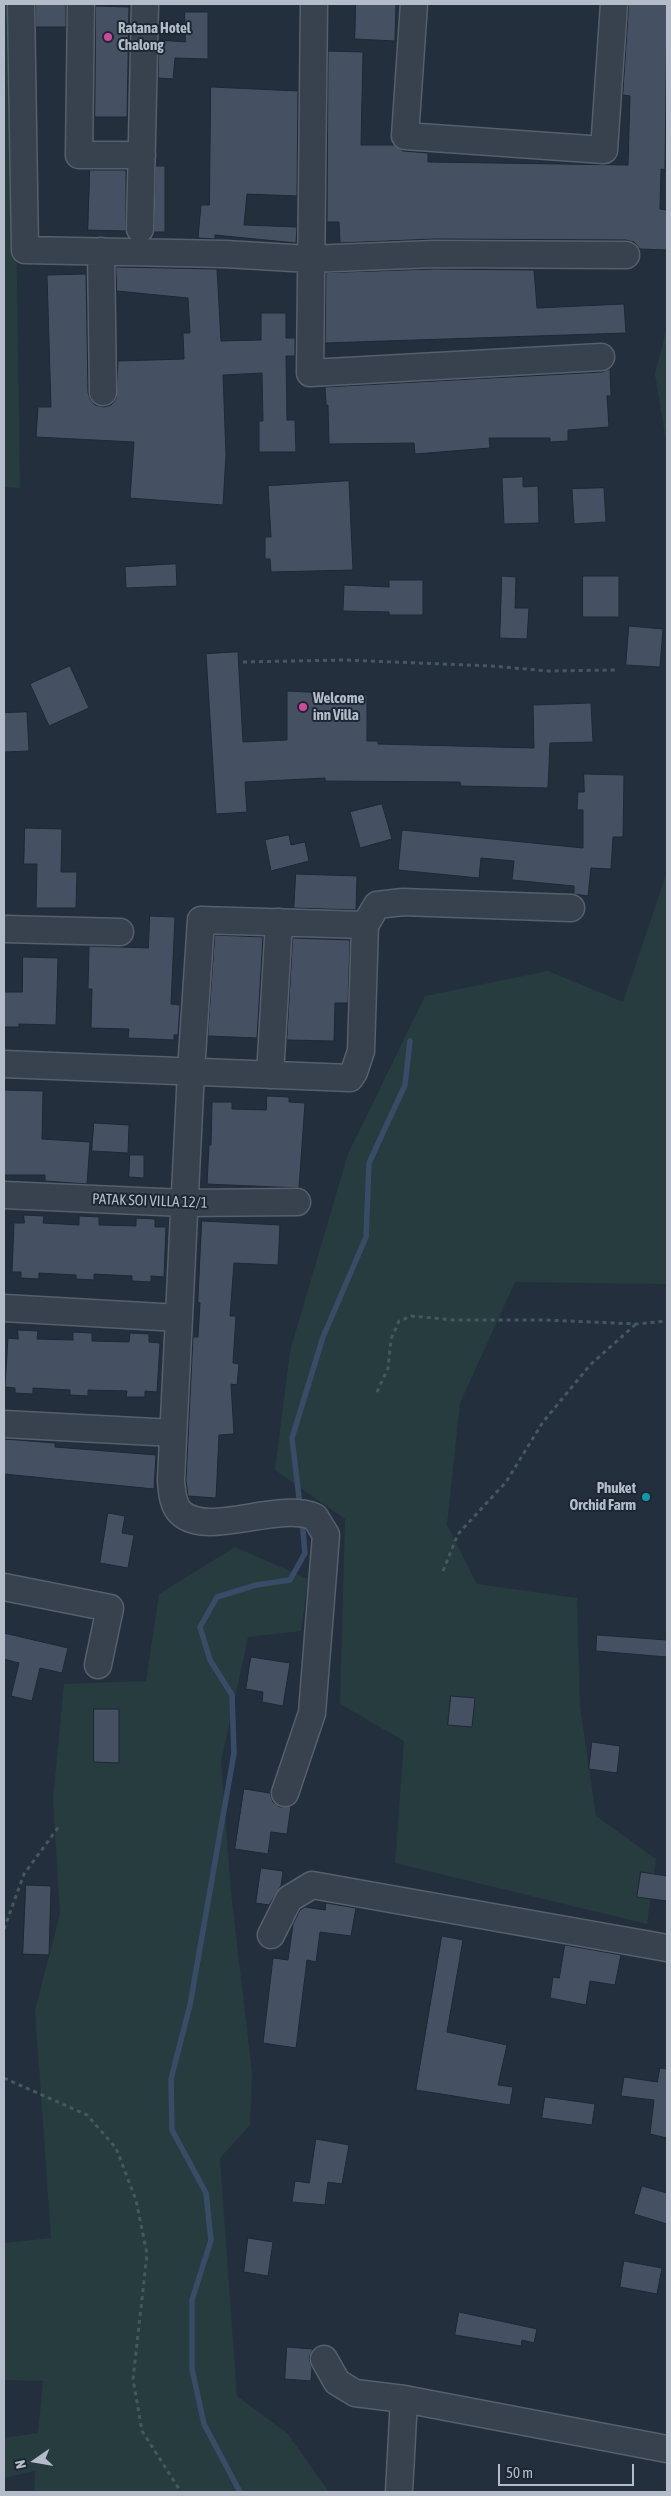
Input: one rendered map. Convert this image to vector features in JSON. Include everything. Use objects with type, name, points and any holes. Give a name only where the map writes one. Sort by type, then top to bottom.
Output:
[{"type":"street","points":[[21,4],[25,250],[225,254],[310,259],[434,254],[626,255]]},
{"type":"street","points":[[81,4],[79,154],[142,155]]},
{"type":"street","points":[[140,229],[145,4]]},
{"type":"street","points":[[314,4],[310,373],[601,357]]},
{"type":"street","points":[[414,4],[405,136],[604,150],[614,4]]},
{"type":"street","points":[[101,251],[103,392]]},
{"type":"street","points":[[4,1064],[350,1078],[361,1051],[365,925],[378,905],[403,902],[570,908]]},
{"type":"street","points":[[285,1793],[312,1713],[326,1535],[315,1517],[303,1513],[210,1523],[192,1519],[180,1512],[173,1498],[171,1480],[190,1071],[201,920],[365,925]]},
{"type":"street","points":[[270,1075],[279,922]]},
{"type":"street","points":[[4,929],[120,932]]},
{"type":"street","name":"PATAK SOI VILLA 12/1","points":[[4,1195],[184,1203],[297,1202]]},
{"type":"street","points":[[4,1308],[179,1318]]},
{"type":"street","points":[[4,1424],[174,1433]]},
{"type":"street","points":[[4,1587],[110,1608],[98,1665]]},
{"type":"street","points":[[271,1935],[289,1899],[312,1885],[667,1948]]},
{"type":"street","points":[[324,2359],[337,2382],[355,2393],[404,2399],[667,2449]]},
{"type":"street","points":[[399,2492],[404,2399]]},
{"type":"path","points":[[243,662],[345,660],[492,666],[548,671],[615,670]]},
{"type":"path","points":[[377,1392],[388,1368],[391,1339],[399,1321],[412,1316],[454,1320],[546,1320],[636,1324],[667,1321]]},
{"type":"path","points":[[443,1571],[458,1534],[506,1482],[543,1422],[590,1365],[636,1324]]},
{"type":"path","points":[[4,1928],[24,1874],[60,1825]]},
{"type":"path","points":[[4,2078],[88,2115],[116,2148],[136,2200],[147,2254],[133,2379],[142,2431],[181,2492]]},
{"type":"green space","points":[[4,4],[13,4],[20,488],[4,487]]},
{"type":"green space","points":[[667,327],[667,446],[655,374]]},
{"type":"green space","points":[[667,872],[667,1284],[515,1282],[460,1403],[447,1525],[477,1584],[577,1598],[580,1706],[596,1816],[656,1859],[647,1924],[395,1863],[404,1741],[340,1704],[345,1519],[275,1470],[290,1351],[348,1154],[425,996],[548,971],[623,1002]]},
{"type":"green space","points":[[235,1547],[308,1579],[301,1631],[248,1637],[221,1762],[231,1892],[252,2073],[250,2125],[220,2158],[237,2396],[288,2434],[329,2492],[34,2492],[35,2471],[4,2478],[4,2438],[38,2433],[43,2381],[4,2380],[4,2243],[51,2238],[35,2010],[60,1914],[53,1800],[64,1684],[146,1681],[159,1594]]},
{"type":"building","points":[[36,4],[66,4],[66,27],[36,27]]},
{"type":"building","points":[[356,4],[396,4],[395,41],[355,39]]},
{"type":"building","points":[[629,4],[667,4],[665,170],[661,169],[660,209],[667,210],[667,250],[640,249],[634,242],[626,240],[434,239],[340,243],[339,222],[327,222],[328,51],[363,52],[361,145],[394,145],[403,151],[428,153],[428,162],[628,165],[630,96],[623,95]]},
{"type":"building","name":"Ratana Hotel Chalong","points":[[96,6],[129,7],[127,117],[95,117]]},
{"type":"building","points":[[185,12],[208,12],[208,59],[175,58],[173,79],[158,78],[159,40],[185,42]]},
{"type":"building","points":[[211,87],[298,91],[297,196],[247,194],[244,225],[297,227],[296,243],[215,235],[215,239],[198,238],[201,205],[209,205]]},
{"type":"building","points":[[156,166],[165,166],[165,232],[154,232]]},
{"type":"building","points":[[90,170],[126,170],[126,231],[88,230]]},
{"type":"building","points":[[116,267],[217,269],[221,341],[261,340],[261,313],[286,313],[286,338],[295,338],[295,356],[286,356],[287,420],[295,420],[296,452],[259,452],[259,421],[263,421],[262,373],[223,375],[226,455],[223,505],[130,498],[134,442],[36,437],[38,407],[51,407],[47,275],[86,274],[88,392],[90,399],[95,405],[104,407],[111,405],[116,399],[118,361],[184,359],[183,333],[190,333],[188,298],[117,291]]},
{"type":"building","points":[[434,269],[534,270],[537,308],[624,304],[626,333],[325,343],[326,273]]},
{"type":"building","points":[[610,369],[611,396],[607,396],[609,427],[568,430],[568,441],[550,442],[550,438],[489,438],[490,448],[415,454],[414,443],[329,444],[328,405],[326,405],[325,387],[602,372]]},
{"type":"building","points":[[523,477],[523,487],[538,486],[539,523],[504,524],[502,478]]},
{"type":"building","points":[[349,481],[353,570],[271,572],[270,559],[265,559],[265,537],[271,537],[268,486]]},
{"type":"building","points":[[604,488],[606,522],[574,524],[572,489]]},
{"type":"building","points":[[176,564],[177,586],[126,588],[125,567]]},
{"type":"building","points":[[502,576],[516,577],[515,608],[529,608],[527,639],[500,638]]},
{"type":"building","points":[[583,576],[619,576],[619,617],[583,617]]},
{"type":"building","points":[[389,580],[423,580],[423,615],[389,615],[389,612],[343,611],[344,585],[389,587]]},
{"type":"building","points":[[629,626],[663,629],[660,667],[626,665]]},
{"type":"building","points":[[238,652],[243,742],[287,740],[287,691],[367,695],[367,741],[378,741],[378,744],[534,748],[533,705],[591,703],[593,742],[550,743],[548,788],[461,786],[460,782],[325,781],[325,778],[245,782],[247,812],[216,814],[206,654]]},
{"type":"building","points":[[70,666],[89,708],[49,726],[30,684]]},
{"type":"building","points":[[27,712],[29,751],[4,752],[4,713]]},
{"type":"building","points":[[584,774],[624,775],[623,837],[613,837],[611,869],[591,868],[588,896],[574,894],[574,886],[512,880],[514,861],[481,858],[479,878],[398,870],[402,830],[583,848],[583,810],[577,810],[578,792],[584,792]]},
{"type":"building","points":[[382,804],[392,839],[360,848],[350,812]]},
{"type":"building","points":[[25,828],[62,829],[61,872],[77,872],[76,908],[36,908],[37,864],[24,864]]},
{"type":"building","points":[[289,835],[291,845],[305,842],[309,861],[271,871],[265,840]]},
{"type":"building","points":[[296,874],[357,876],[356,910],[294,908]]},
{"type":"building","points":[[150,916],[175,917],[171,1004],[180,1005],[178,1035],[174,1035],[174,1040],[128,1038],[129,1029],[91,1028],[92,989],[88,989],[89,946],[148,948]]},
{"type":"building","points":[[215,935],[263,937],[257,1038],[208,1036]]},
{"type":"building","points":[[293,938],[350,940],[348,1003],[335,1003],[334,1041],[287,1040]]},
{"type":"building","points":[[23,957],[58,958],[56,1025],[19,1024],[19,1027],[4,1027],[4,992],[22,992]]},
{"type":"building","points":[[4,1090],[43,1091],[42,1139],[90,1142],[87,1184],[45,1181],[45,1175],[4,1175]]},
{"type":"building","points":[[267,1096],[289,1097],[289,1102],[305,1103],[299,1188],[207,1184],[209,1145],[211,1145],[212,1102],[232,1102],[232,1109],[266,1110]]},
{"type":"building","points":[[94,1123],[129,1125],[128,1153],[92,1151]]},
{"type":"building","points":[[130,1155],[144,1155],[144,1178],[129,1177]]},
{"type":"building","points":[[24,1215],[44,1216],[43,1223],[79,1225],[79,1216],[99,1217],[99,1225],[136,1226],[136,1218],[155,1219],[155,1227],[166,1227],[164,1277],[151,1276],[151,1282],[132,1281],[132,1276],[94,1274],[94,1280],[76,1279],[76,1275],[39,1273],[39,1279],[21,1278],[21,1272],[12,1272],[14,1223],[24,1223]]},
{"type":"building","points":[[202,1221],[280,1225],[278,1265],[234,1263],[230,1316],[236,1316],[233,1363],[239,1364],[237,1385],[231,1384],[234,1434],[219,1435],[216,1498],[188,1496],[186,1480],[193,1337],[198,1337]]},
{"type":"building","points":[[18,1330],[38,1331],[37,1339],[73,1340],[73,1332],[92,1333],[92,1341],[129,1342],[130,1333],[149,1334],[149,1342],[160,1343],[157,1392],[145,1391],[145,1397],[126,1397],[127,1391],[88,1390],[88,1396],[70,1395],[70,1390],[33,1388],[33,1394],[15,1393],[15,1388],[5,1387],[8,1338],[18,1339]]},
{"type":"building","points":[[4,1439],[55,1443],[55,1447],[156,1455],[154,1489],[4,1474]]},
{"type":"building","points":[[108,1513],[125,1516],[122,1533],[134,1535],[128,1568],[100,1563]]},
{"type":"building","points":[[4,1633],[68,1648],[62,1673],[40,1668],[32,1701],[11,1696],[19,1663],[4,1659]]},
{"type":"building","points":[[597,1635],[667,1640],[667,1657],[596,1651]]},
{"type":"building","points":[[251,1657],[290,1663],[283,1706],[262,1702],[263,1692],[246,1689]]},
{"type":"building","points":[[451,1696],[475,1698],[472,1727],[448,1725]]},
{"type":"building","points":[[94,1709],[119,1709],[119,1763],[94,1762]]},
{"type":"building","points":[[592,1742],[620,1746],[617,1773],[589,1769]]},
{"type":"building","points":[[244,1789],[270,1793],[273,1802],[280,1807],[291,1806],[287,1834],[271,1832],[268,1854],[235,1849]]},
{"type":"building","points":[[261,1868],[283,1871],[281,1886],[269,1905],[256,1903]]},
{"type":"building","points":[[641,1872],[667,1876],[667,1901],[637,1897]]},
{"type":"building","points":[[26,1885],[51,1886],[49,1955],[23,1954]]},
{"type":"building","points":[[326,1903],[356,1908],[351,1936],[320,1932],[316,1962],[307,1960],[296,2048],[263,2043],[273,1958],[288,1960],[293,1924],[300,1910],[305,1907],[325,1910]]},
{"type":"building","points":[[442,1936],[463,1940],[447,2032],[507,2045],[498,2085],[513,2087],[510,2105],[416,2090]]},
{"type":"building","points":[[565,1945],[621,1955],[615,1985],[590,1981],[586,2005],[550,1998],[553,1977],[559,1978]]},
{"type":"building","points":[[660,2068],[667,2069],[667,2138],[650,2134],[654,2100],[621,2096],[624,2077],[657,2082]]},
{"type":"building","points":[[545,2097],[595,2104],[592,2125],[542,2118]]},
{"type":"building","points":[[316,2139],[349,2145],[342,2184],[328,2182],[325,2205],[292,2202],[295,2181],[309,2183]]},
{"type":"building","points":[[642,2186],[667,2193],[667,2224],[634,2214]]},
{"type":"building","points":[[248,2238],[273,2242],[268,2276],[244,2272]]},
{"type":"building","points":[[624,2261],[662,2268],[657,2294],[620,2287]]},
{"type":"building","points":[[459,2312],[537,2329],[534,2343],[522,2340],[521,2346],[455,2335]]},
{"type":"building","points":[[287,2347],[313,2349],[309,2358],[312,2368],[311,2381],[285,2379]]},
{"type":"waterway","points":[[300,1506],[292,1438],[323,1337],[366,1237],[369,1163],[405,1085],[410,1041]]},
{"type":"waterway","points":[[240,2492],[204,2424],[192,2369],[192,2300],[211,2240],[206,2193],[172,2130],[171,2079],[190,2005],[234,1753],[232,1695],[210,1660],[200,1627],[217,1597],[256,1585],[290,1580],[305,1553],[302,1520]]},
{"type":"place","name":"Ratana Hotel Chalong","points":[[108,37]]},
{"type":"place","name":"Welcome inn Villa","points":[[303,707]]},
{"type":"place","name":"Phuket Orchid Farm","points":[[646,1497]]}]
